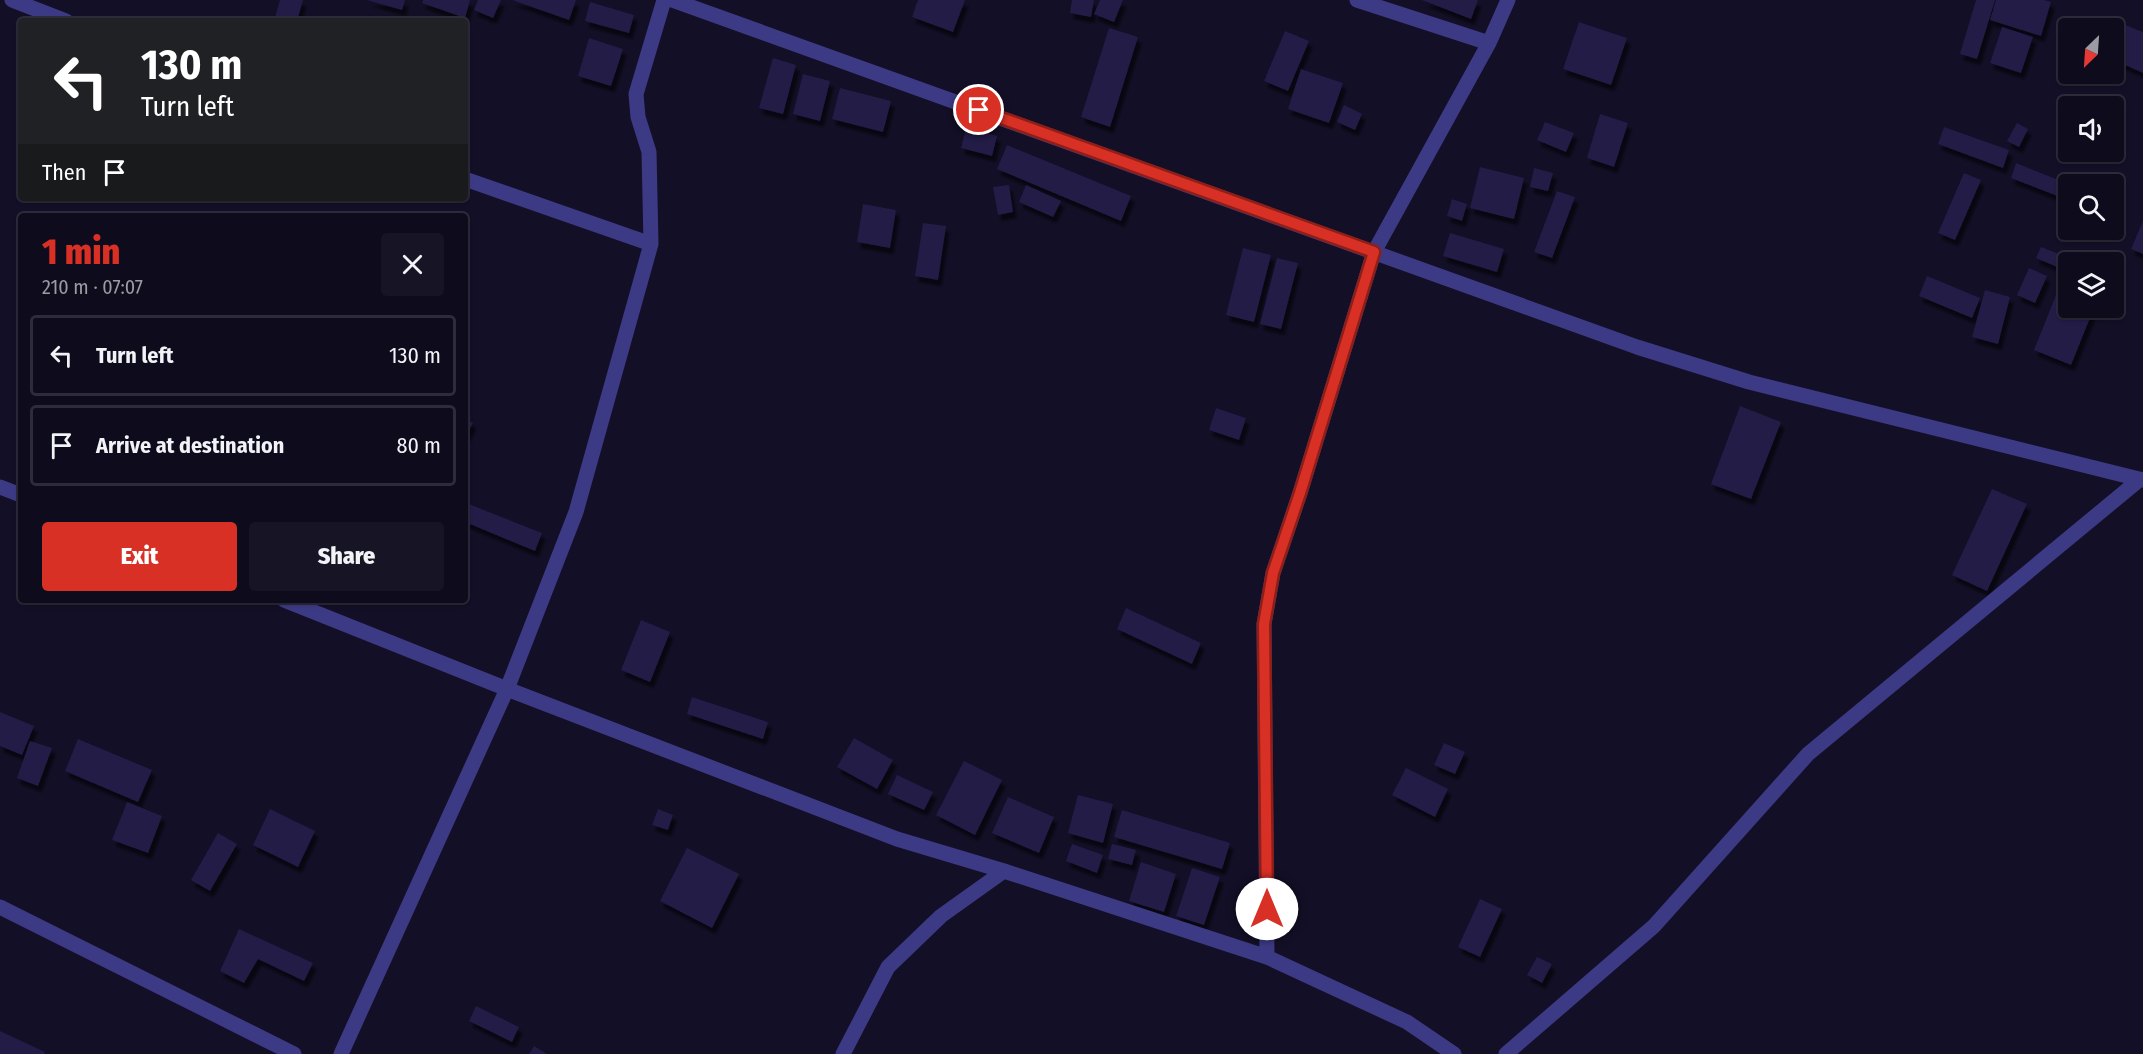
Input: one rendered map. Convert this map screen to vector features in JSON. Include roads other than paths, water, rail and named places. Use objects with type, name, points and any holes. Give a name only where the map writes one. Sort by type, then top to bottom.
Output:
[{"type":"street","points":[[12,0],[58,18]]},
{"type":"street","points":[[342,1054],[507,688],[576,512],[651,244],[649,152],[638,117],[636,93],[664,0]]},
{"type":"street","points":[[672,0],[1637,347],[1749,382],[2141,480]]},
{"type":"street","points":[[1357,0],[1489,43]]},
{"type":"street","points":[[1267,957],[1264,624],[1273,573],[1374,252],[1489,43],[1508,0]]},
{"type":"street","points":[[468,180],[651,244]]},
{"type":"street","points":[[1506,1054],[1654,926],[1808,754],[2141,480]]},
{"type":"street","points":[[0,487],[18,494]]},
{"type":"street","points":[[292,603],[897,839],[1004,871],[1267,957],[1407,1022],[1454,1054]]},
{"type":"street","points":[[843,1054],[888,967],[941,916],[1004,871]]},
{"type":"street","points":[[0,907],[294,1054]]}]
